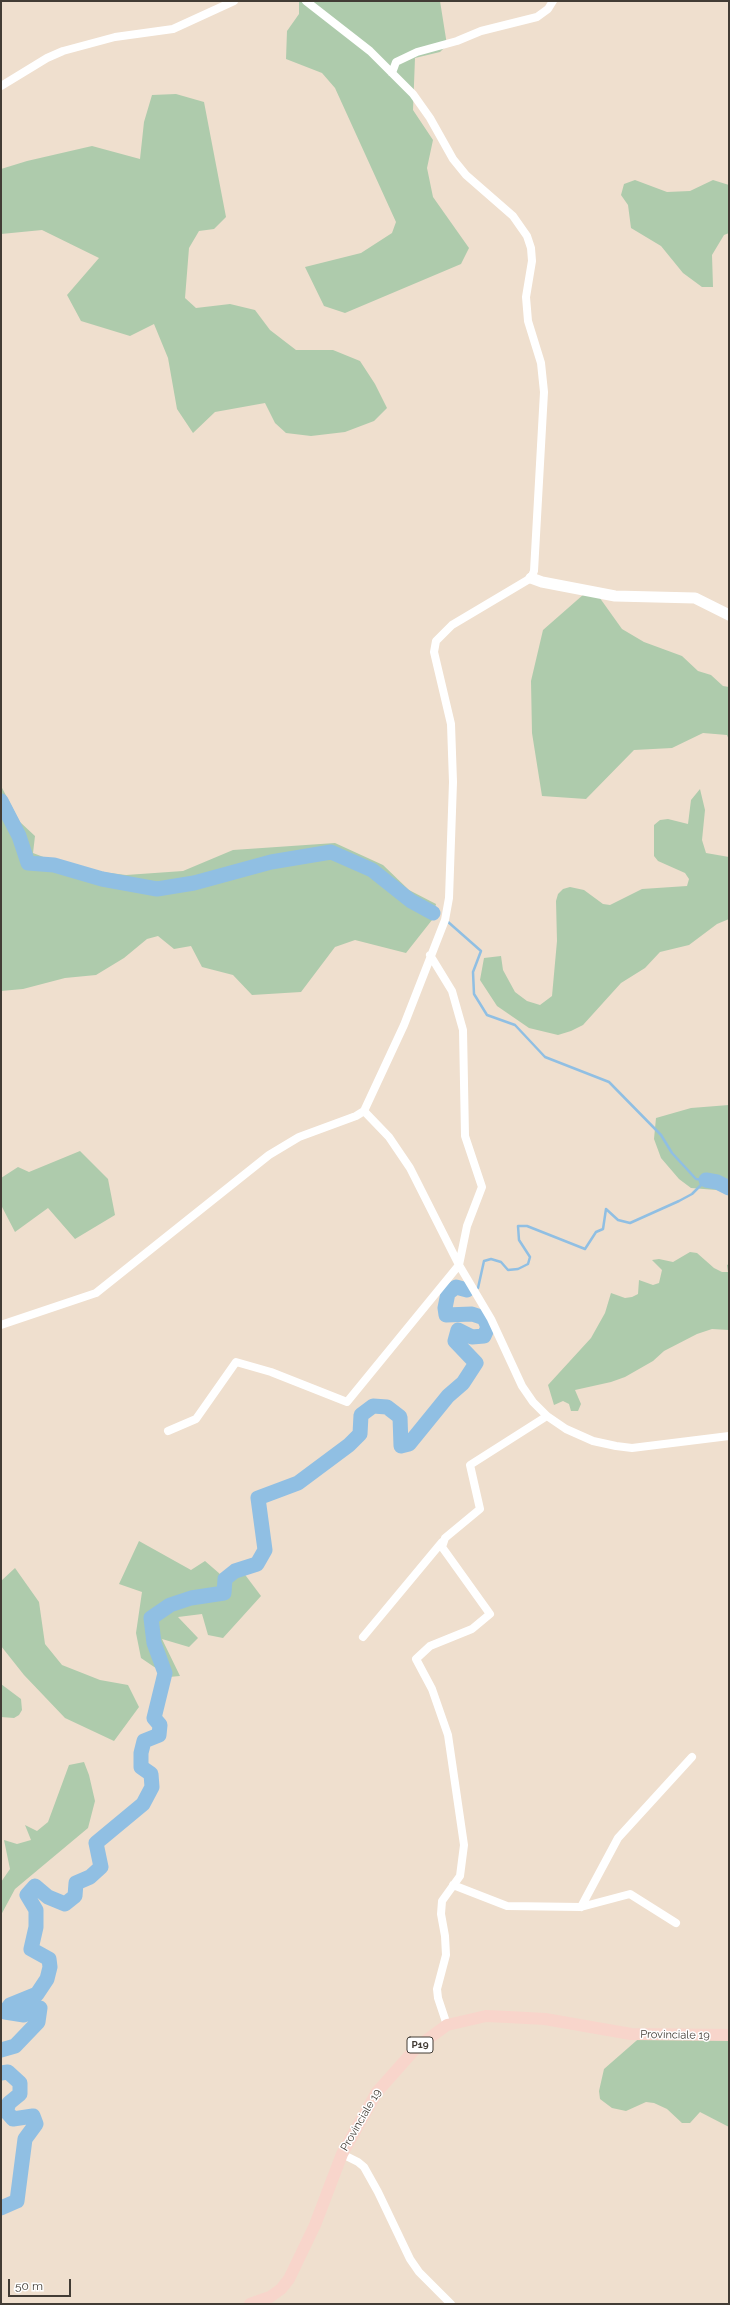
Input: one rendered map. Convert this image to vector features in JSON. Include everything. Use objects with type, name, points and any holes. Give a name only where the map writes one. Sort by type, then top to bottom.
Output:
[{"type":"main road","name":"Provinciale 19","points":[[250,2304],[270,2297],[281,2289],[289,2279],[315,2225],[342,2154],[377,2092],[417,2047],[447,2024],[486,2016],[545,2020],[631,2034],[729,2035]]},
{"type":"street","points":[[1,86],[47,58],[63,51],[115,37],[173,29],[234,1]]},
{"type":"street","points":[[306,1],[370,51],[414,94],[430,118],[453,159],[466,175],[513,216],[522,226],[531,248],[532,261],[527,303],[528,321],[541,363],[544,392],[537,538],[531,578]]},
{"type":"street","points":[[392,73],[396,62],[418,52],[457,41],[481,32],[537,17],[548,9],[553,1]]},
{"type":"street","points":[[531,578],[542,582],[615,596],[695,598],[729,615]]},
{"type":"street","points":[[1,1324],[96,1293],[269,1155],[299,1137],[356,1116],[364,1111],[404,1025],[430,955],[445,920],[449,898],[453,782],[451,724],[434,652],[436,641],[452,625],[531,578]]},
{"type":"street","points":[[168,1431],[196,1419],[236,1362],[271,1372],[347,1402],[459,1265],[467,1226],[482,1187],[465,1136],[464,1030],[452,991],[430,955]]},
{"type":"street","points":[[364,1111],[389,1137],[410,1168],[459,1265],[491,1319],[522,1386],[533,1402],[547,1416],[566,1429],[593,1440],[616,1446],[632,1448],[729,1436]]},
{"type":"street","points":[[363,1637],[442,1542],[480,1509],[470,1465],[547,1416]]},
{"type":"street","points":[[442,1542],[442,1547],[490,1614],[472,1629],[430,1646],[416,1659],[432,1690],[448,1735],[464,1845],[460,1876],[442,1901],[441,1914],[445,1936],[446,1955],[437,1989],[438,1998],[447,2024]]},
{"type":"street","points":[[581,1907],[618,1838],[692,1757]]},
{"type":"street","points":[[453,1885],[507,1906],[581,1907],[630,1894],[676,1923]]},
{"type":"street","points":[[342,2154],[358,2162],[364,2167],[378,2192],[410,2259],[420,2272],[451,2304]]},
{"type":"green space","points":[[299,1],[440,1],[447,45],[440,52],[415,58],[413,110],[433,140],[427,168],[433,197],[469,248],[461,264],[345,313],[324,306],[305,267],[361,253],[392,233],[396,222],[335,88],[322,73],[286,59],[287,31],[299,14]]},
{"type":"green space","points":[[176,94],[204,102],[226,217],[214,229],[199,231],[189,248],[185,298],[196,308],[230,304],[255,310],[270,330],[296,350],[333,350],[360,361],[375,384],[387,408],[374,421],[345,432],[311,436],[286,433],[275,423],[265,403],[215,412],[193,433],[177,409],[168,358],[154,324],[130,336],[81,321],[67,295],[99,258],[42,230],[1,234],[1,169],[27,161],[92,146],[140,159],[144,122],[152,95]]},
{"type":"green space","points":[[635,180],[667,192],[690,191],[713,180],[729,185],[729,233],[724,235],[712,255],[713,287],[702,287],[683,273],[661,246],[631,228],[628,205],[621,195],[624,184]]},
{"type":"green space","points":[[592,587],[622,629],[644,642],[682,656],[698,671],[711,675],[723,686],[729,687],[729,740],[727,735],[703,733],[672,748],[634,750],[586,799],[542,796],[532,733],[531,681],[543,630]]},
{"type":"green space","points":[[1,786],[20,822],[35,836],[33,853],[59,863],[86,870],[126,875],[183,871],[233,850],[335,843],[383,865],[409,890],[436,904],[432,920],[406,953],[355,940],[335,947],[301,992],[252,995],[233,975],[202,967],[191,946],[174,949],[158,936],[147,939],[124,958],[96,975],[65,978],[23,989],[1,991]]},
{"type":"green space","points":[[700,789],[705,810],[702,840],[706,853],[729,857],[729,919],[717,924],[689,945],[660,952],[645,968],[621,983],[583,1025],[571,1031],[558,1035],[529,1028],[497,1006],[480,980],[484,958],[501,956],[503,970],[515,992],[527,1001],[540,1005],[552,996],[557,941],[556,901],[558,894],[563,889],[570,887],[584,890],[603,904],[610,905],[642,889],[687,886],[689,879],[685,873],[658,861],[654,856],[654,825],[660,820],[668,819],[688,824],[691,800]]},
{"type":"green space","points":[[729,1105],[729,1191],[691,1188],[679,1179],[661,1158],[654,1139],[656,1118],[691,1108]]},
{"type":"green space","points":[[80,1151],[108,1179],[115,1215],[75,1239],[48,1208],[15,1232],[1,1205],[1,1178],[18,1167],[29,1172]]},
{"type":"green space","points":[[690,1252],[697,1253],[714,1268],[722,1272],[728,1272],[727,1265],[729,1264],[729,1330],[712,1329],[697,1334],[664,1351],[653,1361],[625,1377],[611,1382],[575,1390],[581,1404],[578,1411],[571,1411],[569,1404],[563,1401],[554,1405],[548,1385],[591,1338],[605,1313],[611,1293],[625,1298],[638,1294],[639,1280],[653,1285],[659,1283],[662,1270],[652,1260],[659,1259],[673,1262]]},
{"type":"green space","points":[[139,1541],[191,1570],[205,1561],[220,1574],[237,1564],[261,1596],[223,1638],[208,1635],[202,1614],[178,1617],[198,1638],[189,1647],[162,1639],[180,1676],[169,1677],[141,1658],[136,1633],[142,1592],[119,1584]]},
{"type":"green space","points":[[15,1568],[39,1602],[45,1644],[62,1665],[100,1680],[128,1685],[139,1707],[114,1741],[65,1718],[24,1675],[1,1646],[1,1581]]},
{"type":"green space","points":[[1,1684],[21,1699],[22,1710],[19,1715],[14,1718],[1,1717]]},
{"type":"green space","points":[[84,1762],[89,1775],[95,1801],[88,1828],[15,1889],[1,1915],[1,1882],[10,1869],[4,1840],[17,1844],[31,1840],[25,1825],[37,1831],[48,1822],[69,1765]]},
{"type":"green space","points":[[644,2034],[729,2035],[729,2127],[700,2112],[690,2123],[682,2123],[667,2109],[654,2103],[646,2102],[626,2111],[612,2108],[600,2099],[599,2091],[604,2069]]},
{"type":"waterway","points":[[1,801],[19,836],[28,863],[54,865],[102,879],[157,889],[194,883],[271,862],[331,852],[372,870],[411,901],[433,913]]},
{"type":"waterway","points":[[447,921],[481,951],[473,972],[474,994],[487,1015],[515,1025],[545,1057],[609,1082],[661,1135],[672,1153],[696,1179],[706,1180]]},
{"type":"waterway","points":[[706,1180],[717,1182],[729,1188]]},
{"type":"waterway","points":[[478,1288],[484,1261],[491,1259],[501,1262],[508,1270],[518,1269],[528,1264],[530,1257],[519,1240],[518,1226],[527,1226],[585,1249],[596,1232],[603,1229],[606,1209],[618,1220],[630,1223],[692,1194],[705,1181]]},
{"type":"waterway","points":[[1,2050],[15,2046],[38,2022],[40,2008],[24,2015],[5,2012],[10,2005],[37,1994],[47,1979],[50,1967],[49,1959],[31,1949],[36,1927],[36,1910],[27,1895],[35,1886],[48,1897],[65,1904],[75,1896],[76,1883],[90,1877],[101,1867],[96,1843],[143,1804],[152,1787],[151,1774],[141,1767],[141,1753],[144,1741],[159,1735],[160,1725],[154,1718],[165,1673],[154,1643],[151,1618],[170,1605],[191,1598],[224,1593],[225,1579],[235,1571],[257,1564],[265,1550],[258,1498],[298,1483],[349,1445],[360,1434],[361,1415],[373,1406],[387,1407],[400,1417],[401,1446],[409,1444],[448,1396],[463,1383],[476,1363],[455,1341],[458,1330],[472,1337],[484,1336],[488,1327],[484,1318],[472,1314],[446,1315],[445,1308],[448,1293],[456,1287],[467,1290]]},
{"type":"waterway","points":[[1,2073],[8,2072],[20,2083],[20,2094],[9,2103],[6,2111],[13,2119],[33,2116],[36,2124],[25,2139],[17,2201],[1,2208]]}]
